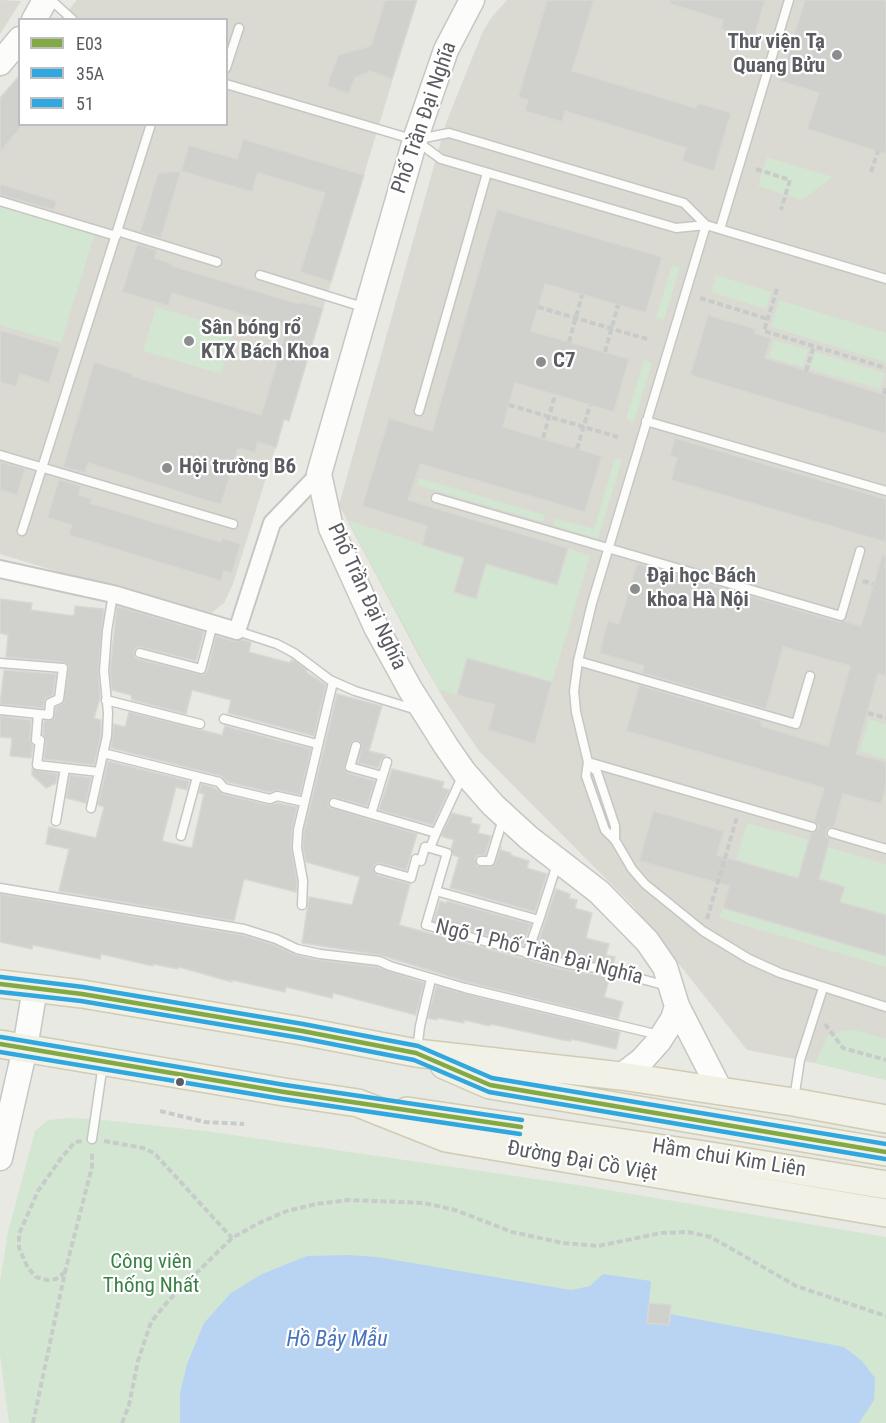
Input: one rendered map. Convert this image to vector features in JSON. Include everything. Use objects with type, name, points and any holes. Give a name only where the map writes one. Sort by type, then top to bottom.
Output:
[{"type":"main road","points":[[0,984],[302,1031],[416,1053],[621,1076],[793,1102],[886,1119]]},
{"type":"main road","name":"Đường Đại Cồ Việt","points":[[13,1046],[358,1103],[446,1138],[886,1213]]},
{"type":"main road","name":"Hầm chui Kim Liên","points":[[416,1053],[490,1085],[886,1152]]},
{"type":"main road","name":"Hầm chui Kim Liên","points":[[358,1103],[705,1155],[886,1185]]},
{"type":"street","points":[[35,18],[45,0]]},
{"type":"street","name":"Phố Trần Đại Nghĩa","points":[[472,0],[446,50],[415,140],[319,474],[331,528],[376,627],[424,712],[464,772],[504,815],[599,892],[647,941],[665,967],[674,997],[722,1092]]},
{"type":"street","points":[[0,63],[18,41]]},
{"type":"street","points":[[0,568],[113,594],[237,631],[272,523],[319,474]]},
{"type":"street","points":[[0,1158],[13,1046],[35,988]]},
{"type":"street","points":[[621,1076],[642,1060],[662,1036],[673,1019],[674,997]]},
{"type":"lane","points":[[51,0],[71,18]]},
{"type":"lane","points":[[720,229],[789,0]]},
{"type":"lane","points":[[228,62],[239,27]]},
{"type":"lane","points":[[228,85],[415,140],[441,159],[487,173],[676,228],[706,225],[886,279]]},
{"type":"lane","points":[[22,531],[150,126]]},
{"type":"lane","points":[[415,140],[449,133],[684,203],[706,225]]},
{"type":"lane","points":[[419,411],[487,173]]},
{"type":"lane","points":[[0,201],[217,262]]},
{"type":"lane","points":[[706,225],[608,548],[578,661],[574,691],[576,712],[588,762],[597,772],[615,826],[615,840],[632,869],[645,884],[703,931],[750,959],[823,988],[886,1006]]},
{"type":"lane","points":[[260,275],[367,308]]},
{"type":"lane","points":[[646,421],[886,491]]},
{"type":"lane","points":[[0,455],[233,524]]},
{"type":"lane","points":[[436,498],[841,616],[860,551]]},
{"type":"lane","points":[[91,808],[108,724],[104,672],[113,594]]},
{"type":"lane","points":[[141,653],[201,669],[213,624]]},
{"type":"lane","points":[[237,631],[277,644],[294,653],[333,682],[424,712]]},
{"type":"lane","points":[[578,661],[796,724],[810,676]]},
{"type":"lane","points":[[0,663],[63,668],[59,699],[50,703],[49,715],[0,710]]},
{"type":"lane","points":[[302,905],[303,872],[296,840],[333,682]]},
{"type":"lane","points":[[106,700],[200,724]]},
{"type":"lane","points":[[38,714],[36,740],[40,740],[37,765],[99,772]]},
{"type":"lane","points":[[224,719],[317,744]]},
{"type":"lane","points":[[356,746],[350,767],[382,776]]},
{"type":"lane","points":[[103,753],[219,782],[224,788],[247,794],[270,799],[277,796],[304,802]]},
{"type":"lane","points":[[371,814],[387,762]]},
{"type":"lane","points":[[588,762],[812,827]]},
{"type":"lane","points":[[56,821],[65,768]]},
{"type":"lane","points":[[379,869],[411,878],[416,859],[421,861],[425,847],[430,848],[464,772]]},
{"type":"lane","points":[[181,836],[197,777]]},
{"type":"lane","points":[[333,803],[436,833]]},
{"type":"lane","points":[[481,861],[490,861],[504,815]]},
{"type":"lane","points":[[832,833],[886,849]]},
{"type":"lane","name":"Ngõ 1 Phố Trần Đại Nghĩa","points":[[430,848],[447,853],[426,926],[567,964],[605,969],[674,997]]},
{"type":"lane","points":[[527,954],[559,860]]},
{"type":"lane","points":[[0,888],[244,929],[276,939],[297,949],[380,961],[431,979],[662,1036]]},
{"type":"lane","points":[[436,891],[539,920]]},
{"type":"lane","points":[[416,1053],[431,979]]},
{"type":"lane","points":[[793,1102],[800,1060],[823,988]]},
{"type":"lane","points":[[92,1139],[104,1060]]},
{"type":"path","points":[[872,172],[878,151]]},
{"type":"path","points":[[756,169],[790,180],[781,210]]},
{"type":"path","points":[[777,289],[764,331],[886,368]]},
{"type":"path","points":[[569,342],[582,295]]},
{"type":"path","points":[[700,298],[768,319]]},
{"type":"path","points":[[605,352],[618,305]]},
{"type":"path","points":[[538,307],[647,339]]},
{"type":"path","points":[[806,371],[814,346]]},
{"type":"path","points":[[884,394],[886,386]]},
{"type":"path","points":[[543,438],[555,395]]},
{"type":"path","points":[[509,405],[618,437]]},
{"type":"path","points":[[578,448],[590,405]]},
{"type":"path","points":[[868,712],[886,718]]},
{"type":"path","points":[[703,931],[740,806]]},
{"type":"path","points":[[816,1011],[843,1048],[886,1060]]},
{"type":"path","points":[[160,1111],[205,1122],[244,1124]]},
{"type":"path","points":[[65,1272],[56,1279],[47,1280],[36,1277],[27,1268],[19,1248],[20,1234],[38,1191],[75,1142],[92,1139],[154,1153],[232,1238]]},
{"type":"path","points":[[33,1423],[65,1272],[92,1167],[92,1139]]},
{"type":"path","points":[[122,1423],[151,1322],[169,1300],[232,1238],[287,1211],[316,1204],[349,1200],[424,1203],[455,1210],[512,1232],[563,1243],[597,1246],[661,1233],[688,1232],[711,1237],[796,1286],[886,1316]]},
{"type":"shaded area","points":[[0,0],[21,1],[0,34]]},
{"type":"shaded area","points":[[77,0],[417,0],[289,421],[284,420],[233,584],[224,603],[210,614],[201,615],[0,554],[0,98],[18,76],[18,126],[228,126],[228,18],[62,18]]},
{"type":"shaded area","name":"Đại học Bách khoa Hà Nội","points":[[507,0],[886,0],[886,1080],[747,1050],[633,906],[479,751],[445,701],[420,658],[339,505],[446,123],[483,31]]},
{"type":"green space","points":[[767,157],[833,177],[802,200],[758,186]]},
{"type":"green space","points":[[0,204],[95,233],[61,343],[0,325]]},
{"type":"green space","points":[[672,265],[680,267],[664,320],[656,317]]},
{"type":"green space","points":[[716,275],[771,292],[766,309],[711,292]]},
{"type":"green space","points":[[779,300],[886,333],[886,362],[771,327]]},
{"type":"green space","name":"Sân bóng rổ KTX Bách Khoa","points":[[156,307],[234,330],[221,374],[143,351]]},
{"type":"green space","points":[[774,340],[808,350],[803,367],[769,357]]},
{"type":"green space","points":[[815,352],[885,373],[880,389],[810,369]]},
{"type":"green space","points":[[644,360],[652,363],[634,422],[626,419]]},
{"type":"green space","points":[[615,458],[622,460],[598,539],[553,525],[555,518],[594,529]]},
{"type":"green space","points":[[419,478],[545,515],[543,522],[417,485]]},
{"type":"green space","points":[[348,520],[464,558],[454,592],[475,599],[486,564],[556,585],[568,548],[590,556],[552,683],[467,659],[457,695],[438,689]]},
{"type":"green space","points":[[869,719],[886,724],[886,759],[860,751]]},
{"type":"green space","points":[[747,823],[809,840],[798,878],[736,860]]},
{"type":"green space","points":[[828,847],[886,864],[886,915],[840,902],[845,887],[819,879]]},
{"type":"green space","points":[[723,908],[886,956],[886,967],[719,918]]},
{"type":"green space","points":[[855,1030],[886,1039],[886,1080],[815,1063],[827,1037],[841,1031]]},
{"type":"green space","name":"Công viên Thống Nhất","points":[[68,1118],[205,1131],[584,1186],[886,1237],[886,1423],[9,1423],[0,1355],[0,1281],[8,1232],[35,1131],[48,1120]]},
{"type":"water","name":"Hồ Bảy Mẫu","points":[[307,1256],[377,1257],[571,1290],[590,1286],[603,1274],[651,1281],[647,1323],[669,1325],[670,1314],[844,1347],[862,1361],[875,1378],[874,1400],[859,1423],[180,1423],[180,1393],[187,1364],[204,1323],[231,1293],[262,1274]]},
{"type":"building","points":[[385,0],[417,0],[392,79],[370,71],[355,78],[349,94],[327,86],[338,55],[371,46]]},
{"type":"building","points":[[547,0],[594,0],[572,71],[696,108],[698,103],[731,113],[714,171],[682,161],[686,148],[565,111],[562,122],[525,111],[528,100],[518,97]]},
{"type":"building","points":[[670,0],[765,0],[754,39],[721,29],[723,20],[670,4]]},
{"type":"building","name":"Thư viện Tạ Quang Bửu","points":[[805,0],[886,0],[886,154],[807,129],[819,93],[780,81]]},
{"type":"building","points":[[18,77],[18,126],[20,128],[0,152],[0,98]]},
{"type":"building","points":[[243,139],[364,175],[331,282],[300,272],[325,193],[258,173],[252,192],[181,171],[189,145],[237,159]]},
{"type":"building","points":[[181,171],[161,238],[140,232],[158,173]]},
{"type":"building","points":[[0,184],[57,201],[54,210],[0,195]]},
{"type":"building","name":"C7","points":[[497,209],[662,257],[646,313],[545,284],[531,331],[629,359],[614,412],[515,383],[503,427],[602,456],[585,512],[420,464],[408,500],[568,548],[557,585],[486,564],[476,599],[454,592],[464,558],[422,545],[427,526],[362,506],[389,418],[432,431]]},
{"type":"building","points":[[137,244],[157,250],[155,258],[173,264],[172,266],[300,304],[301,302],[323,308],[289,421],[284,419],[276,448],[258,442],[255,453],[238,448],[221,505],[88,463],[85,473],[63,467],[94,362],[133,374],[132,376],[261,415],[287,328],[172,293],[169,306],[122,292]]},
{"type":"building","points":[[708,315],[756,329],[754,333],[771,338],[765,358],[886,395],[886,434],[690,375]]},
{"type":"building","points":[[0,330],[60,348],[49,383],[20,374],[16,387],[0,382]]},
{"type":"building","points":[[675,438],[886,499],[886,542],[671,480],[677,458],[670,456]]},
{"type":"building","points":[[0,462],[25,469],[17,495],[0,490]]},
{"type":"building","points":[[59,479],[81,486],[79,495],[92,499],[90,503],[221,542],[222,538],[241,544],[232,573],[224,571],[221,581],[69,535],[72,525],[47,518]]},
{"type":"building","points":[[882,555],[886,556],[886,676],[878,674],[856,754],[886,762],[886,788],[881,804],[843,794],[834,827],[828,828],[826,832],[830,839],[819,879],[845,887],[840,902],[886,915],[886,956],[723,908],[729,886],[639,861],[653,811],[724,831],[717,855],[798,878],[811,833],[818,829],[814,821],[824,788],[626,731],[639,685],[762,721],[761,726],[828,746],[850,666],[783,647],[766,709],[642,673],[644,666],[599,653],[608,621],[619,624],[637,563],[839,622],[844,621],[861,626]]},
{"type":"building","points":[[0,599],[32,603],[31,610],[74,616],[75,606],[104,609],[98,671],[100,698],[94,718],[101,720],[101,735],[94,765],[44,759],[46,741],[43,734],[44,721],[54,719],[56,707],[64,702],[69,666],[64,662],[6,657],[8,635],[0,633]]},
{"type":"building","points":[[117,606],[204,632],[196,661],[141,647],[136,648],[134,652],[138,659],[203,675],[207,671],[216,636],[234,641],[251,642],[249,652],[290,663],[291,660],[295,661],[307,670],[306,672],[326,685],[314,736],[228,713],[231,700],[192,690],[186,714],[132,700],[131,695],[112,690],[110,671]]},
{"type":"building","points":[[467,658],[552,682],[535,744],[488,730],[495,705],[457,695]]},
{"type":"building","points":[[4,670],[56,674],[53,695],[45,699],[43,708],[0,704]]},
{"type":"building","points":[[337,694],[382,706],[369,751],[386,755],[378,768],[358,763],[362,744],[358,740],[352,741],[344,768],[348,773],[375,781],[367,806],[333,797],[328,801],[329,807],[417,834],[406,870],[380,863],[375,864],[373,868],[377,875],[410,884],[399,925],[565,970],[610,977],[604,997],[623,1002],[618,1019],[467,982],[380,955],[302,943],[309,897],[352,905],[360,877],[306,862],[303,848],[304,831]]},
{"type":"building","points":[[129,712],[222,735],[225,726],[311,749],[300,795],[278,790],[269,792],[228,782],[221,776],[111,748],[114,724],[125,727]]},
{"type":"building","points":[[0,716],[31,720],[30,740],[33,745],[31,758],[10,756],[12,738],[0,737]]},
{"type":"building","points":[[108,761],[189,781],[187,790],[176,787],[162,841],[192,848],[204,794],[199,793],[202,784],[215,788],[223,794],[269,805],[278,803],[297,807],[291,848],[297,881],[296,892],[244,879],[234,921],[59,891],[69,849],[46,844],[49,827],[96,838],[104,807],[98,805]]},
{"type":"building","points":[[32,769],[58,774],[56,783],[46,788],[32,775]]},
{"type":"building","points":[[392,769],[444,782],[442,788],[449,790],[433,825],[379,810]]},
{"type":"building","points":[[70,775],[91,778],[86,803],[66,798]]},
{"type":"building","points":[[452,813],[472,818],[471,823],[480,825],[478,833],[491,836],[485,855],[478,855],[475,858],[477,866],[494,866],[501,847],[501,850],[511,853],[510,855],[529,861],[527,868],[547,874],[535,912],[450,888],[459,857],[453,855],[451,849],[454,840],[441,836]]},
{"type":"building","points":[[556,889],[570,894],[569,898],[577,900],[575,908],[592,913],[586,938],[609,944],[606,955],[615,957],[613,965],[568,958],[536,949]]},
{"type":"building","points":[[0,894],[243,935],[296,955],[377,967],[424,983],[416,1015],[333,993],[332,998],[286,987],[285,992],[232,980],[232,982],[179,967],[178,969],[153,964],[153,966],[101,954],[100,959],[33,945],[32,949],[0,942]]},
{"type":"building","points":[[440,901],[531,924],[523,945],[434,921]]},
{"type":"building","points":[[436,986],[620,1032],[616,1049],[491,1024],[490,1026],[464,1020],[464,1023],[428,1018]]},
{"type":"building","points":[[649,1303],[671,1305],[669,1325],[647,1323]]},
{"type":"transit line","name":"51","points":[[1,977],[83,987],[303,1024],[418,1046],[492,1078],[886,1144]]},
{"type":"transit line","name":"E03","points":[[0,984],[82,994],[302,1031],[416,1053],[490,1085],[886,1152]]},
{"type":"transit line","name":"35A","points":[[0,992],[81,1001],[301,1038],[414,1060],[489,1092],[885,1159]]},
{"type":"transit line","name":"51","points":[[1,1037],[285,1085],[522,1120]]},
{"type":"transit line","name":"E03","points":[[0,1044],[284,1092],[521,1127]]},
{"type":"transit line","name":"35A","points":[[0,1052],[283,1099],[520,1134]]},
{"type":"place","name":"Thư viện Tạ Quang Bửu","points":[[837,55]]},
{"type":"place","name":"Sân bóng rổ KTX Bách Khoa","points":[[189,341]]},
{"type":"place","name":"C7","points":[[541,362]]},
{"type":"place","name":"Hội trường B6","points":[[167,468]]},
{"type":"place","name":"Đại học Bách khoa Hà Nội","points":[[635,589]]}]
